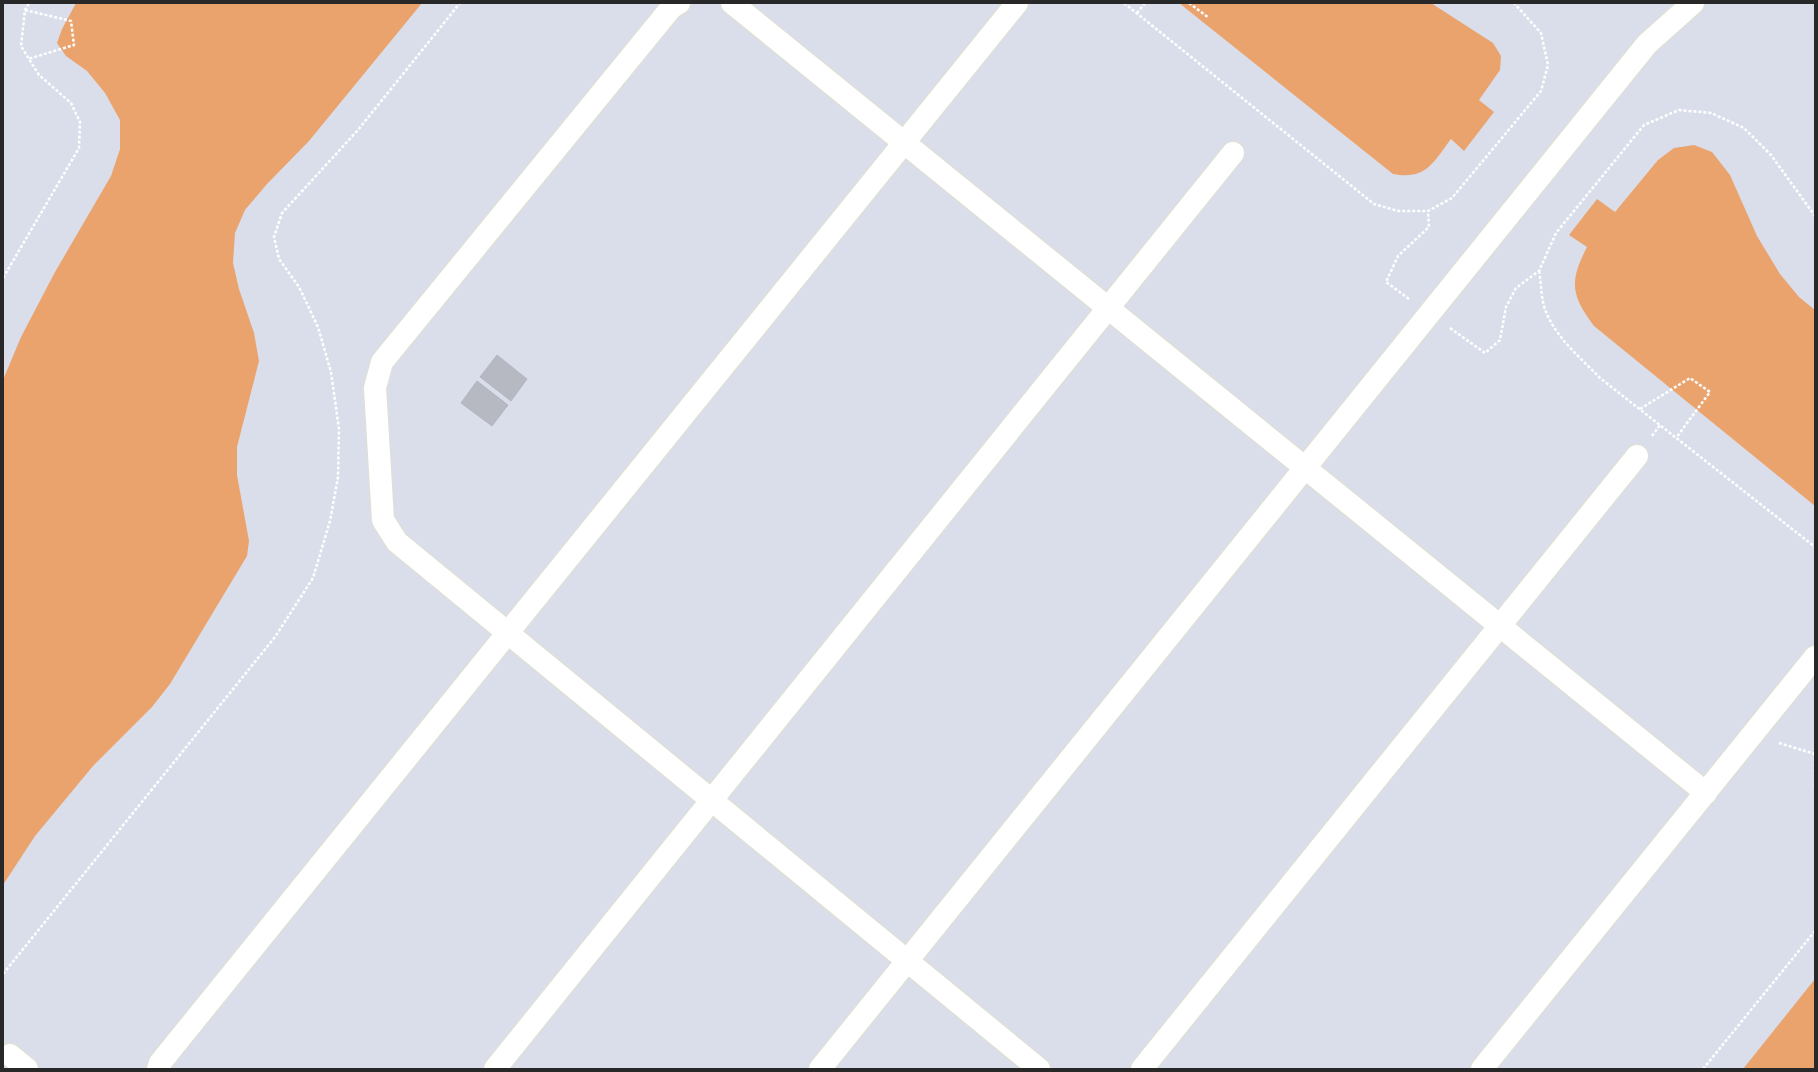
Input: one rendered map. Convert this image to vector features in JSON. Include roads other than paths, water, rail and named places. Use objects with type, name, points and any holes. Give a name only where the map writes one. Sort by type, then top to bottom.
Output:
[{"type":"street","points":[[679,3],[671,8],[382,362],[375,388],[383,520],[397,542],[1039,1069]]},
{"type":"street","points":[[732,3],[1706,793]]},
{"type":"street","points":[[158,1069],[160,1064],[507,632],[1017,3]]},
{"type":"street","points":[[820,1069],[1647,44],[1693,3]]},
{"type":"street","points":[[494,1069],[1233,152]]},
{"type":"street","points":[[1142,1069],[1637,456]]},
{"type":"street","points":[[1482,1069],[1815,657]]},
{"type":"street","points":[[10,1056],[27,1069]]}]
